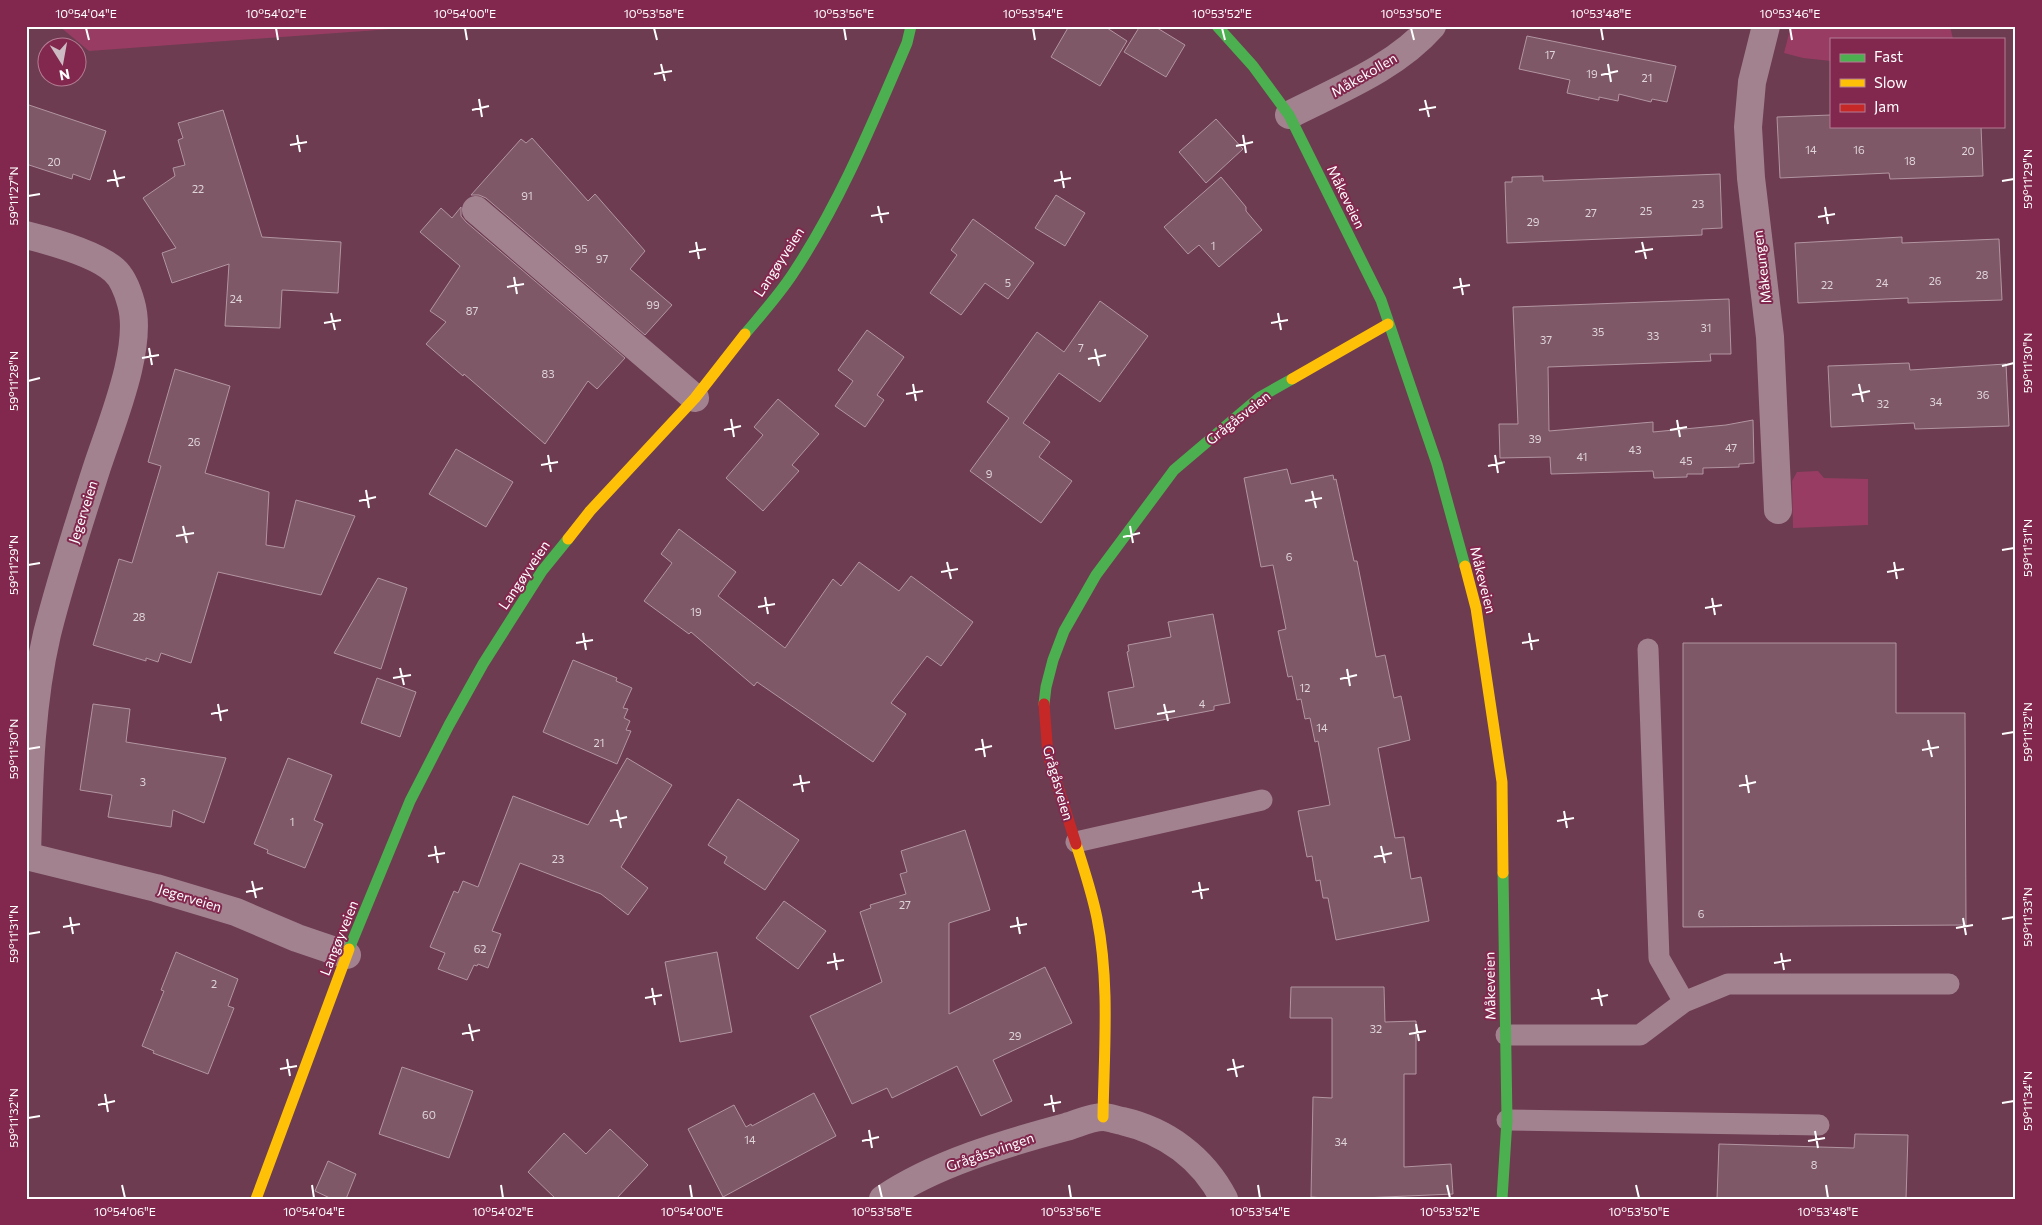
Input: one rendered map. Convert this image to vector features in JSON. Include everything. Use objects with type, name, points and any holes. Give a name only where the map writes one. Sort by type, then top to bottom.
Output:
[{"type":"street","name":"Langøyveien","points":[[256,1199],[347,955],[410,801],[449,725],[542,571],[590,511],[694,398],[792,275],[826,216],[865,141],[907,43],[911,26]]},
{"type":"street","name":"Måkeveien","points":[[1217,26],[1254,66],[1289,115],[1381,300],[1437,464],[1476,608],[1502,782],[1507,1120],[1502,1199]]},
{"type":"street","name":"Måkekollen","points":[[1289,115],[1353,83],[1393,60],[1432,26]]},
{"type":"street","name":"Måkeungen","points":[[1766,26],[1752,82],[1748,127],[1751,178],[1770,337],[1778,510]]},
{"type":"street","points":[[476,210],[694,398]]},
{"type":"street","name":"Jegerveien","points":[[26,235],[104,262],[116,271],[126,288],[132,304],[135,322],[130,364],[64,571],[47,634],[36,687],[29,758],[27,856],[156,888],[218,907],[347,955]]},
{"type":"street","name":"Grågåsveien","points":[[1103,1117],[1105,1028],[1103,963],[1097,919],[1076,842],[1048,754],[1044,709],[1046,687],[1053,660],[1064,631],[1096,574],[1174,470],[1260,397],[1388,324]]},
{"type":"street","points":[[1103,1117],[1143,1126],[1175,1143],[1203,1168],[1216,1183],[1224,1199]]},
{"type":"street","name":"Grågåssvingen","points":[[882,1199],[924,1176],[972,1156],[1103,1117]]},
{"type":"lane","points":[[1648,649],[1659,958],[1684,1002]]},
{"type":"lane","points":[[1076,842],[1262,800]]},
{"type":"lane","points":[[1506,1035],[1640,1035],[1684,1002],[1728,984],[1949,984]]},
{"type":"lane","points":[[1507,1120],[1819,1125]]},
{"type":"shaded area","points":[[59,26],[391,26],[392,29],[89,51],[88,38],[73,38]]},
{"type":"shaded area","points":[[1791,26],[1950,26],[1953,38],[1830,38],[1830,61],[1803,58],[1784,53]]},
{"type":"shaded area","points":[[1818,471],[1824,478],[1868,479],[1868,525],[1793,528],[1792,481],[1797,472]]},
{"type":"building","points":[[1069,26],[1104,26],[1127,41],[1100,86],[1051,57]]},
{"type":"building","points":[[1140,26],[1154,26],[1185,45],[1166,77],[1124,52]]},
{"type":"building","points":[[1527,36],[1676,66],[1667,102],[1652,99],[1651,102],[1619,94],[1618,101],[1599,97],[1599,100],[1567,93],[1570,80],[1519,69]]},
{"type":"building","points":[[26,104],[106,131],[90,180],[73,174],[72,179],[26,164]]},
{"type":"building","points":[[223,110],[262,237],[341,242],[338,293],[282,290],[280,328],[225,326],[229,264],[172,283],[162,253],[176,248],[143,198],[175,176],[173,168],[185,165],[178,140],[183,138],[178,123]]},
{"type":"building","points":[[1830,115],[1830,128],[1981,128],[1983,176],[1890,179],[1889,173],[1780,178],[1777,117]]},
{"type":"building","points":[[1216,119],[1243,149],[1206,183],[1179,152]]},
{"type":"building","points":[[532,138],[588,201],[595,194],[645,251],[630,269],[672,305],[645,335],[486,198],[479,195],[471,195],[521,139],[526,143]]},
{"type":"building","points":[[1720,174],[1722,228],[1702,229],[1702,235],[1507,243],[1505,182],[1512,182],[1512,177],[1543,176],[1543,181]]},
{"type":"building","points":[[1221,177],[1262,230],[1219,267],[1199,245],[1188,254],[1164,227]]},
{"type":"building","points":[[1056,195],[1085,213],[1065,246],[1035,228]]},
{"type":"building","points":[[461,207],[461,216],[466,222],[625,358],[597,389],[588,381],[545,444],[426,344],[446,322],[430,311],[460,266],[420,232],[441,208],[452,218]]},
{"type":"building","points":[[973,219],[1034,263],[1008,299],[985,283],[961,315],[930,293],[957,255],[951,250]]},
{"type":"building","points":[[1902,237],[1902,243],[1999,239],[2002,300],[1908,303],[1908,298],[1798,303],[1795,243]]},
{"type":"building","points":[[1729,299],[1731,354],[1710,354],[1711,361],[1548,367],[1549,431],[1653,422],[1653,432],[1726,425],[1753,420],[1754,463],[1739,464],[1739,467],[1703,468],[1703,474],[1687,474],[1687,477],[1654,478],[1653,471],[1551,474],[1550,457],[1500,458],[1499,424],[1518,424],[1513,307]]},
{"type":"building","points":[[1100,301],[1148,336],[1100,402],[1059,373],[1023,423],[1050,442],[1039,457],[1072,481],[1041,523],[970,471],[1009,418],[987,402],[1037,332],[1064,352]]},
{"type":"building","points":[[867,330],[904,357],[877,395],[884,400],[865,427],[835,406],[853,381],[838,370]]},
{"type":"building","points":[[1909,363],[1910,370],[2006,364],[2009,426],[1915,429],[1914,423],[1831,427],[1828,366]]},
{"type":"building","points":[[175,369],[230,386],[205,473],[269,492],[266,545],[284,548],[296,500],[355,516],[321,595],[218,572],[191,663],[161,653],[158,662],[146,658],[146,661],[93,645],[119,559],[132,563],[161,466],[148,462]]},
{"type":"building","points":[[778,399],[819,434],[792,465],[799,471],[763,511],[726,478],[763,435],[754,427]]},
{"type":"building","points":[[456,449],[513,482],[486,527],[429,494]]},
{"type":"building","points":[[1287,469],[1291,484],[1333,475],[1334,480],[1336,479],[1354,561],[1357,561],[1376,657],[1385,655],[1394,698],[1401,696],[1410,740],[1378,748],[1395,838],[1404,837],[1411,879],[1421,877],[1429,921],[1336,940],[1328,898],[1323,898],[1320,880],[1316,881],[1312,856],[1307,857],[1298,811],[1330,805],[1318,741],[1315,742],[1310,718],[1305,719],[1301,699],[1297,700],[1292,676],[1288,677],[1278,631],[1286,629],[1273,565],[1261,567],[1244,478]]},
{"type":"building","points":[[679,529],[736,572],[718,596],[785,648],[833,579],[841,586],[859,562],[899,591],[911,576],[973,622],[941,666],[927,656],[891,703],[906,714],[873,762],[757,682],[754,686],[691,632],[689,634],[644,601],[672,563],[661,554]]},
{"type":"building","points":[[378,578],[407,588],[381,669],[334,653]]},
{"type":"building","points":[[1213,614],[1230,703],[1214,706],[1214,710],[1115,729],[1108,692],[1134,687],[1127,652],[1129,651],[1128,645],[1171,637],[1168,622]]},
{"type":"building","points":[[1683,643],[1896,643],[1896,713],[1965,713],[1966,925],[1683,927]]},
{"type":"building","points":[[573,660],[617,678],[616,681],[632,688],[623,708],[628,709],[624,718],[630,721],[626,730],[631,731],[617,764],[543,732]]},
{"type":"building","points":[[377,678],[416,692],[400,737],[361,723]]},
{"type":"building","points":[[93,704],[130,709],[126,742],[226,758],[204,823],[173,810],[171,827],[108,817],[112,795],[80,790]]},
{"type":"building","points":[[288,758],[332,775],[314,820],[323,824],[305,868],[267,853],[268,850],[254,844]]},
{"type":"building","points":[[627,758],[672,785],[621,867],[648,888],[628,915],[601,894],[520,863],[492,931],[501,934],[488,968],[478,964],[477,966],[474,965],[467,980],[438,969],[445,953],[430,947],[454,891],[458,893],[463,881],[478,887],[513,796],[588,825]]},
{"type":"building","points":[[738,799],[799,840],[765,890],[724,863],[727,857],[708,845]]},
{"type":"building","points":[[965,830],[990,910],[949,923],[949,1014],[1045,967],[1072,1023],[993,1060],[1012,1101],[981,1116],[957,1066],[892,1098],[887,1088],[852,1104],[810,1016],[882,982],[860,912],[871,908],[870,905],[906,894],[900,874],[907,872],[901,851]]},
{"type":"building","points":[[784,901],[826,931],[798,969],[756,938]]},
{"type":"building","points":[[176,952],[238,979],[228,1006],[234,1008],[208,1074],[153,1053],[154,1051],[142,1046],[164,991],[161,990]]},
{"type":"building","points":[[717,952],[732,1032],[680,1042],[665,962]]},
{"type":"building","points":[[1291,987],[1384,987],[1385,1022],[1416,1021],[1416,1074],[1404,1074],[1404,1167],[1451,1164],[1453,1194],[1339,1199],[1311,1197],[1313,1097],[1332,1098],[1332,1018],[1290,1018]]},
{"type":"building","points":[[402,1067],[473,1091],[449,1158],[379,1134]]},
{"type":"building","points":[[814,1093],[836,1136],[723,1197],[688,1129],[734,1105],[746,1127],[751,1124],[752,1126]]},
{"type":"building","points":[[610,1129],[648,1165],[616,1199],[556,1199],[528,1172],[564,1133],[586,1154]]},
{"type":"building","points":[[1855,1134],[1908,1135],[1906,1199],[1717,1199],[1719,1144],[1854,1148]]},
{"type":"building","points":[[328,1161],[356,1174],[346,1199],[332,1199],[315,1191]]},
{"type":"traffic: fast","points":[[745,334],[787,283],[841,191],[907,43],[911,26]]},
{"type":"traffic: fast","points":[[1217,26],[1253,66],[1289,115],[1381,300],[1437,464],[1465,566]]},
{"type":"traffic: fast","points":[[1044,704],[1053,660],[1064,631],[1096,575],[1174,470],[1260,397],[1292,379]]},
{"type":"traffic: fast","points":[[349,949],[410,801],[449,725],[483,664],[542,571],[568,539]]},
{"type":"traffic: fast","points":[[1502,1199],[1507,1120],[1503,873]]},
{"type":"traffic: slow","points":[[1292,379],[1388,324]]},
{"type":"traffic: slow","points":[[568,539],[590,511],[695,398],[745,334]]},
{"type":"traffic: slow","points":[[1465,566],[1476,608],[1502,782],[1503,873]]},
{"type":"traffic: slow","points":[[1076,844],[1095,909],[1104,967],[1103,1117]]},
{"type":"traffic: slow","points":[[256,1199],[349,949]]},
{"type":"traffic: jam","points":[[1044,704],[1048,755],[1076,844]]}]
